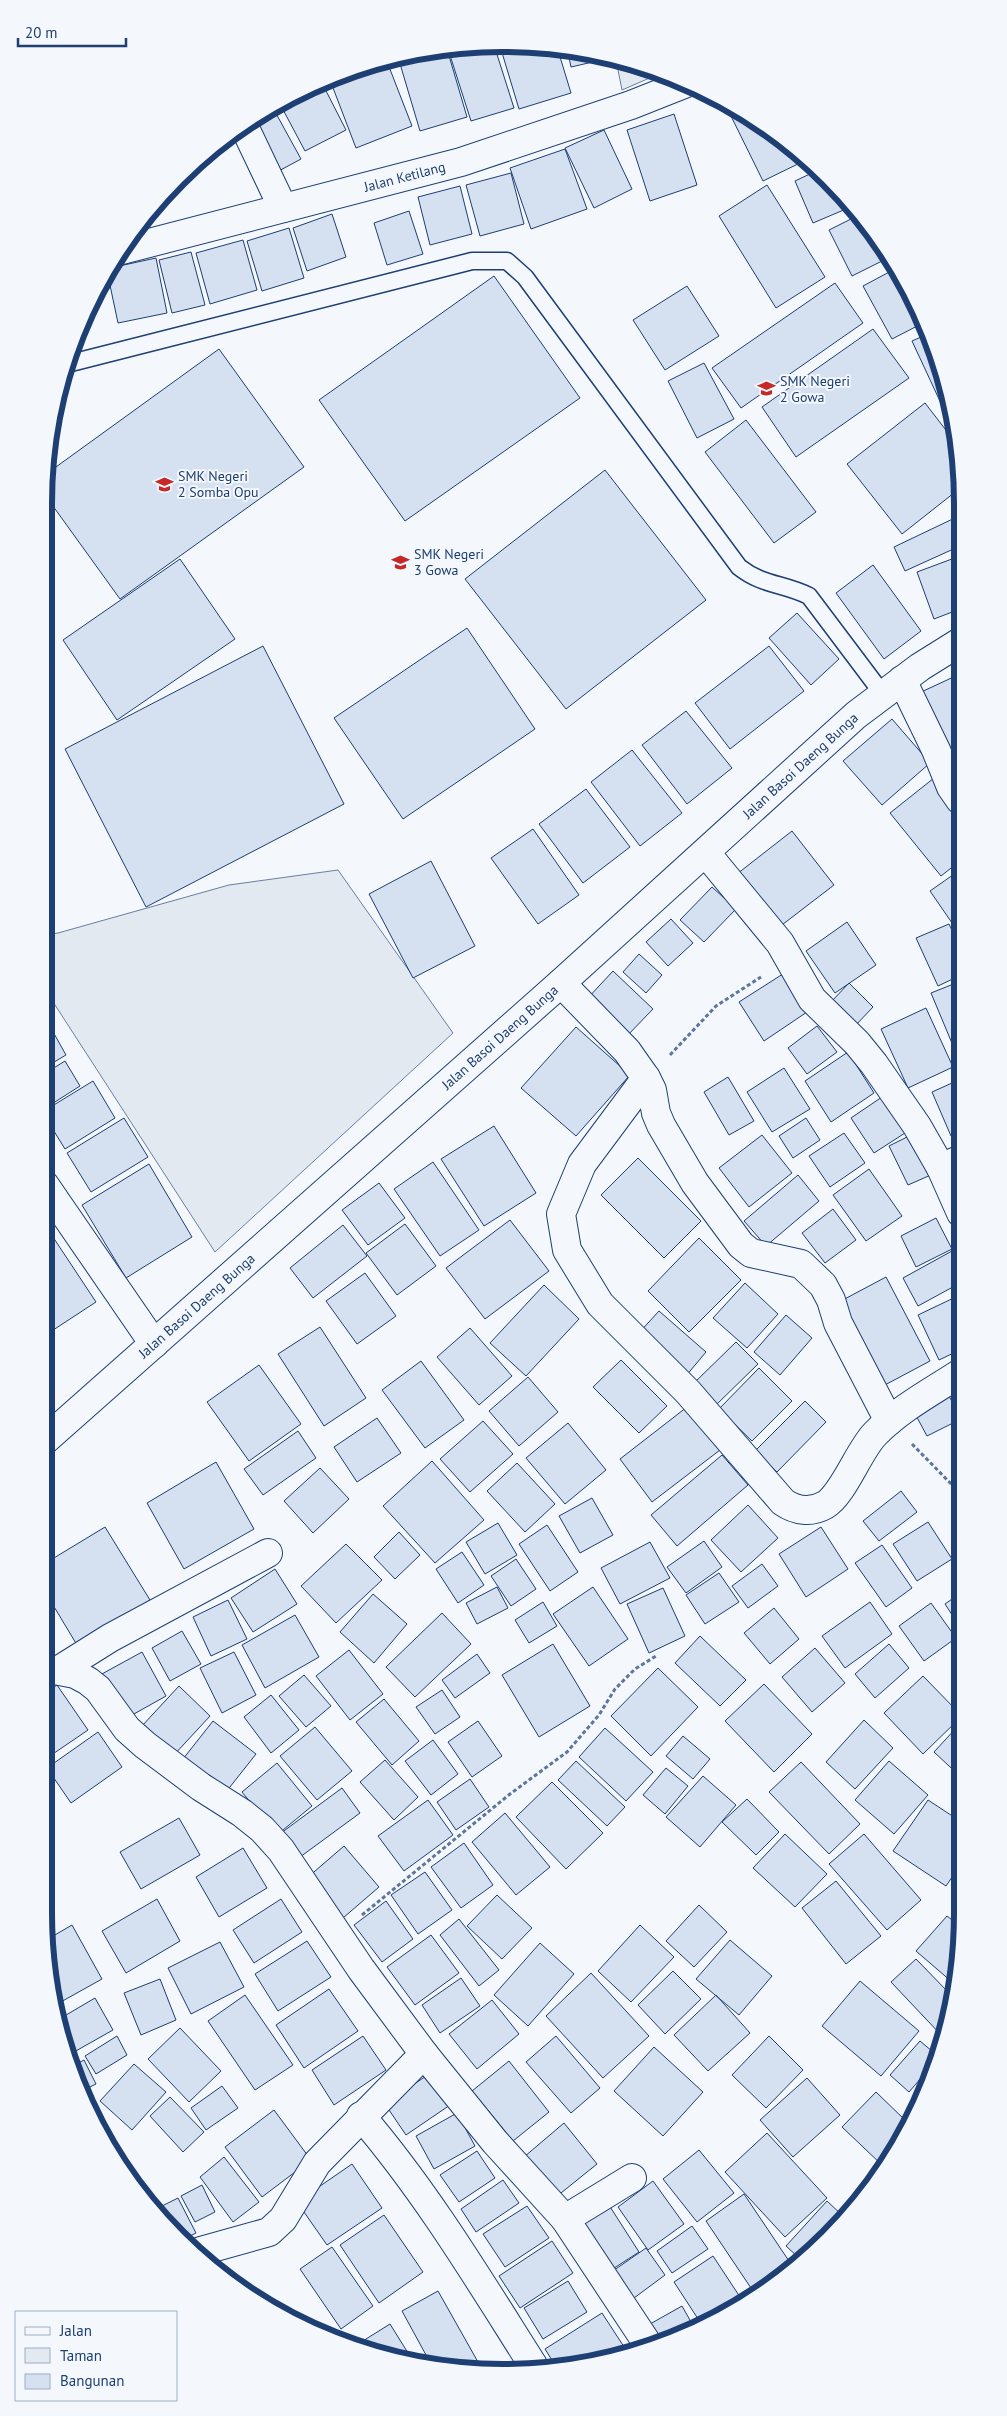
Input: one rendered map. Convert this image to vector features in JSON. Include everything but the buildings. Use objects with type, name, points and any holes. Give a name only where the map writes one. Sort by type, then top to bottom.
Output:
[{"type":"street","name":"Jalan Ketilang","points":[[133,247],[462,162],[631,105],[676,87]]},
{"type":"street","points":[[247,133],[283,208]]},
{"type":"street","name":"Jalan Basoi Daeng Bunga","points":[[52,1433],[561,983],[856,715],[892,687],[954,646]]},
{"type":"street","points":[[892,687],[936,750],[954,792]]},
{"type":"street","points":[[706,853],[780,943],[812,999],[874,1064],[917,1126],[951,1163],[954,1178]]},
{"type":"street","points":[[561,983],[627,1051],[646,1078],[652,1090],[656,1113],[661,1125],[695,1183],[741,1245],[751,1253],[801,1264],[822,1285],[831,1300],[838,1323],[889,1421]]},
{"type":"street","points":[[646,1078],[582,1164],[562,1214],[567,1250],[600,1304],[688,1392],[763,1482],[783,1502],[795,1510],[811,1510],[826,1505],[839,1491],[874,1435],[889,1421],[954,1377]]},
{"type":"street","points":[[52,1196],[154,1344]]},
{"type":"street","points":[[52,1668],[268,1553]]},
{"type":"street","points":[[52,1669],[75,1674],[88,1681],[98,1689],[127,1729],[145,1745],[201,1787],[242,1813],[262,1829],[281,1850],[362,1969],[424,2054],[495,2142],[564,2219],[646,2340]]},
{"type":"street","points":[[204,2250],[269,2232],[283,2219],[317,2164],[361,2116],[424,2054]]},
{"type":"street","points":[[361,2116],[389,2150],[442,2222],[532,2363]]},
{"type":"street","points":[[564,2219],[632,2178]]},
{"type":"lane","points":[[75,362],[472,261],[507,261],[525,277],[739,567],[762,582],[797,590],[809,596],[892,687]]},
{"type":"path","points":[[646,1078],[716,1006],[750,983],[790,962]]},
{"type":"path","points":[[889,1421],[954,1487]]},
{"type":"path","points":[[339,1933],[510,1794],[566,1752],[599,1715],[615,1689],[635,1670],[656,1656]]},
{"type":"green space","points":[[617,67],[651,77],[622,90]]},
{"type":"green space","points":[[338,870],[453,1033],[215,1252],[52,1000],[52,934],[229,885]]},
{"type":"place","name":"SMK Negeri 2 Gowa","points":[[766,389]]},
{"type":"place","name":"SMK Negeri 2 Somba Opu","points":[[164,484]]},
{"type":"place","name":"SMK Negeri 3 Gowa","points":[[400,562]]}]
